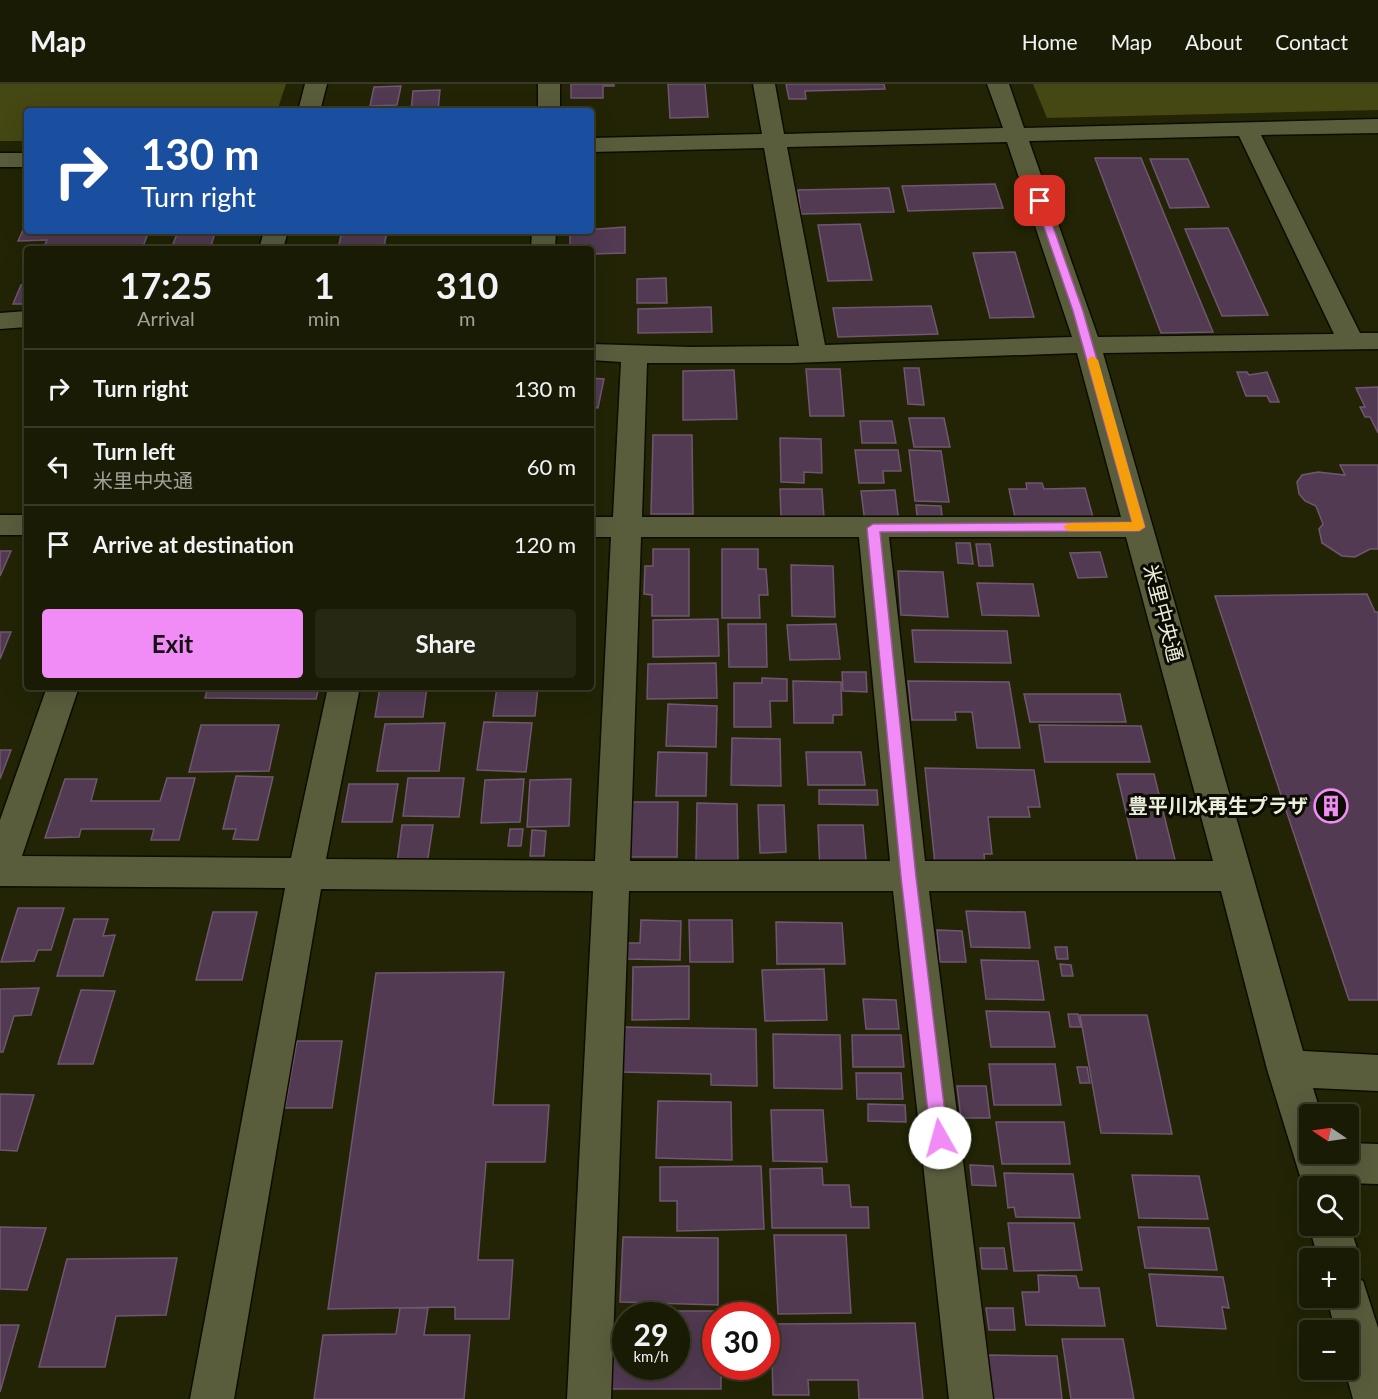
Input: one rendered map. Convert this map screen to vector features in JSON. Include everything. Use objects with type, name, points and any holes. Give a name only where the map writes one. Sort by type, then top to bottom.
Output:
[{"type":"street","points":[[310,108],[316,84]]},
{"type":"street","points":[[549,84],[549,108]]},
{"type":"street","points":[[764,84],[813,353]]},
{"type":"street","name":"米里中央通","points":[[998,84],[1088,345],[1299,1113]]},
{"type":"street","points":[[594,145],[1378,126]]},
{"type":"street","points":[[1247,130],[1352,342]]},
{"type":"street","points":[[0,160],[24,159]]},
{"type":"street","points":[[0,321],[24,319]]},
{"type":"street","points":[[594,352],[634,355],[813,353],[1088,345],[1378,341]]},
{"type":"street","points":[[589,1399],[634,355]]},
{"type":"street","points":[[0,525],[24,525]]},
{"type":"street","points":[[594,527],[1139,527]]},
{"type":"street","points":[[873,528],[909,877],[971,1399]]},
{"type":"street","points":[[62,690],[0,871],[610,876],[1233,876]]},
{"type":"street","points":[[212,1399],[306,873],[343,690]]},
{"type":"street","points":[[1286,1069],[1378,1073]]},
{"type":"street","points":[[1359,1164],[1378,1164]]},
{"type":"street","points":[[1351,1308],[1375,1399]]},
{"type":"shaded area","points":[[0,84],[286,84],[278,108],[24,108],[24,141],[0,141]]},
{"type":"shaded area","points":[[1033,84],[1378,84],[1378,110],[1047,118]]},
{"type":"building","points":[[571,84],[614,84],[614,86],[603,86],[603,98],[571,98]]},
{"type":"building","points":[[668,84],[705,84],[708,117],[670,118]]},
{"type":"building","points":[[786,84],[884,84],[885,89],[805,91],[806,99],[789,99]]},
{"type":"building","points":[[401,86],[397,105],[370,106],[374,87]]},
{"type":"building","points":[[440,90],[438,108],[411,108],[413,91]]},
{"type":"building","points":[[1095,158],[1141,158],[1213,332],[1161,333]]},
{"type":"building","points":[[1150,159],[1188,159],[1209,207],[1170,208]]},
{"type":"building","points":[[995,184],[1003,208],[908,211],[902,186]]},
{"type":"building","points":[[889,188],[894,212],[801,214],[798,190]]},
{"type":"building","points":[[860,224],[872,280],[828,281],[818,225]]},
{"type":"building","points":[[625,227],[625,253],[594,254],[594,246],[570,246],[570,234],[594,234],[594,229]]},
{"type":"building","points":[[24,228],[24,234],[148,234],[143,246],[44,246],[47,240],[18,241]]},
{"type":"building","points":[[1228,228],[1268,315],[1222,316],[1185,229]]},
{"type":"building","points":[[177,234],[215,234],[211,246],[172,246]]},
{"type":"building","points":[[341,234],[386,234],[384,246],[339,246]]},
{"type":"building","points":[[1015,252],[1034,317],[990,318],[973,253]]},
{"type":"building","points":[[666,278],[667,303],[637,303],[637,279]]},
{"type":"building","points":[[21,285],[24,285],[24,304],[13,304]]},
{"type":"building","points":[[931,306],[938,334],[838,337],[833,308]]},
{"type":"building","points":[[711,307],[712,332],[638,333],[638,309]]},
{"type":"building","points":[[904,368],[919,368],[924,405],[908,404]]},
{"type":"building","points":[[806,369],[840,369],[844,416],[810,416]]},
{"type":"building","points":[[734,370],[737,419],[683,420],[683,371]]},
{"type":"building","points":[[1237,372],[1247,372],[1249,375],[1267,372],[1279,402],[1270,402],[1267,396],[1246,396]]},
{"type":"building","points":[[594,378],[604,379],[598,408],[594,407]]},
{"type":"building","points":[[1378,387],[1378,433],[1370,417],[1365,417],[1360,407],[1365,407],[1356,388]]},
{"type":"building","points":[[909,418],[944,418],[950,447],[914,447]]},
{"type":"building","points":[[860,421],[892,421],[896,443],[862,443]]},
{"type":"building","points":[[653,435],[692,435],[693,514],[651,514]]},
{"type":"building","points":[[780,438],[821,439],[822,473],[804,472],[804,483],[781,482]]},
{"type":"building","points":[[855,450],[898,450],[901,471],[883,471],[884,483],[859,483]]},
{"type":"building","points":[[909,450],[941,451],[949,502],[915,501]]},
{"type":"building","points":[[1340,465],[1378,465],[1378,549],[1370,549],[1355,557],[1342,556],[1322,543],[1319,529],[1323,524],[1316,506],[1305,501],[1299,494],[1297,482],[1302,475],[1318,472],[1345,475]]},
{"type":"building","points":[[1026,483],[1042,483],[1044,489],[1085,488],[1094,521],[1016,522],[1009,489],[1027,489]]},
{"type":"building","points":[[780,489],[822,489],[824,518],[781,517]]},
{"type":"building","points":[[895,490],[899,523],[865,523],[861,491]]},
{"type":"building","points":[[916,505],[941,506],[943,526],[918,526]]},
{"type":"building","points":[[956,543],[970,543],[973,564],[958,563]]},
{"type":"building","points":[[976,544],[990,544],[993,566],[979,566]]},
{"type":"building","points":[[653,549],[689,549],[689,616],[652,616],[652,595],[644,594],[645,566],[653,566]]},
{"type":"building","points":[[722,549],[758,549],[758,569],[766,569],[768,595],[759,595],[760,618],[722,618]]},
{"type":"building","points":[[0,551],[11,551],[0,576]]},
{"type":"building","points":[[1100,552],[1107,577],[1078,578],[1070,553]]},
{"type":"building","points":[[791,565],[833,566],[835,617],[792,616]]},
{"type":"building","points":[[898,571],[943,572],[948,617],[901,615]]},
{"type":"building","points":[[977,583],[1033,584],[1039,616],[982,615]]},
{"type":"building","name":"豊平川水再生プラザ","points":[[1367,594],[1375,612],[1378,612],[1378,1000],[1349,1000],[1215,596]]},
{"type":"building","points":[[718,619],[719,656],[653,657],[653,620]]},
{"type":"building","points":[[728,624],[766,624],[767,667],[729,667]]},
{"type":"building","points":[[836,624],[840,659],[790,660],[787,625]]},
{"type":"building","points":[[912,630],[1007,631],[1011,663],[915,662]]},
{"type":"building","points":[[0,632],[11,632],[0,659]]},
{"type":"building","points":[[716,663],[717,698],[647,699],[648,664]]},
{"type":"building","points":[[842,672],[866,672],[867,692],[843,691]]},
{"type":"building","points":[[762,678],[787,679],[787,701],[770,701],[771,727],[734,727],[734,683],[762,683]]},
{"type":"building","points":[[793,681],[841,682],[842,715],[833,715],[833,723],[794,723]]},
{"type":"building","points":[[908,681],[1009,682],[1020,748],[977,748],[972,712],[955,712],[956,720],[912,720]]},
{"type":"building","points":[[207,690],[318,690],[316,699],[205,698]]},
{"type":"building","points":[[380,690],[427,690],[423,717],[375,717]]},
{"type":"building","points":[[497,690],[538,690],[535,716],[493,716]]},
{"type":"building","points":[[1024,694],[1120,694],[1126,722],[1030,722]]},
{"type":"building","points":[[668,704],[717,706],[716,747],[666,746]]},
{"type":"building","points":[[484,722],[532,723],[526,772],[477,770]]},
{"type":"building","points":[[445,723],[439,771],[377,771],[385,724]]},
{"type":"building","points":[[201,725],[279,725],[269,771],[189,772]]},
{"type":"building","points":[[1039,725],[1141,726],[1150,762],[1045,762]]},
{"type":"building","points":[[732,738],[780,739],[781,786],[731,785]]},
{"type":"building","points":[[0,750],[11,750],[0,779]]},
{"type":"building","points":[[658,752],[707,753],[706,796],[656,796]]},
{"type":"building","points":[[806,752],[861,752],[865,785],[808,785]]},
{"type":"building","points":[[925,768],[1034,770],[1040,807],[1028,807],[1030,817],[988,817],[992,854],[984,854],[985,865],[935,864]]},
{"type":"building","points":[[1117,774],[1154,774],[1177,868],[1139,868]]},
{"type":"building","points":[[236,776],[273,777],[258,840],[233,839],[236,829],[223,829]]},
{"type":"building","points":[[167,778],[195,778],[179,840],[151,840],[154,829],[81,829],[79,837],[45,838],[65,779],[97,779],[91,801],[160,801]]},
{"type":"building","points":[[408,778],[464,778],[459,817],[403,816]]},
{"type":"building","points":[[524,779],[520,822],[481,823],[485,780]]},
{"type":"building","points":[[571,779],[569,826],[527,827],[530,780]]},
{"type":"building","points":[[349,784],[398,784],[392,822],[342,822]]},
{"type":"building","points":[[819,790],[877,790],[878,805],[819,804]]},
{"type":"building","points":[[630,802],[678,802],[677,857],[628,857]]},
{"type":"building","points":[[697,803],[737,804],[738,860],[696,860]]},
{"type":"building","points":[[758,805],[784,805],[786,852],[760,853]]},
{"type":"building","points":[[402,825],[433,825],[426,871],[396,871]]},
{"type":"building","points":[[818,825],[863,825],[867,871],[820,871]]},
{"type":"building","points":[[510,829],[523,829],[521,846],[508,846]]},
{"type":"building","points":[[532,830],[546,831],[544,856],[530,856]]},
{"type":"building","points":[[18,908],[64,908],[51,950],[38,950],[34,961],[1,962]]},
{"type":"building","points":[[966,911],[1025,912],[1030,948],[971,947]]},
{"type":"building","points":[[213,912],[257,912],[242,980],[196,980]]},
{"type":"building","points":[[74,919],[108,919],[103,936],[115,935],[103,976],[57,976]]},
{"type":"building","points":[[641,920],[681,921],[680,960],[626,959],[627,943],[640,943]]},
{"type":"building","points":[[689,920],[732,920],[733,962],[690,962]]},
{"type":"building","points":[[776,922],[842,923],[845,964],[777,964]]},
{"type":"building","points":[[937,930],[962,931],[966,962],[940,962]]},
{"type":"building","points":[[1055,947],[1067,947],[1068,959],[1057,959]]},
{"type":"building","points":[[981,960],[1038,961],[1044,1000],[986,999]]},
{"type":"building","points":[[1060,964],[1071,965],[1073,976],[1062,976]]},
{"type":"building","points":[[689,966],[689,1019],[632,1020],[633,967]]},
{"type":"building","points":[[824,969],[827,1020],[765,1021],[762,970]]},
{"type":"building","points":[[504,972],[493,1105],[549,1105],[545,1162],[486,1162],[478,1260],[513,1260],[509,1319],[455,1319],[455,1307],[328,1309],[376,973]]},
{"type":"building","points":[[39,988],[31,1015],[14,1016],[3,1052],[0,1052],[0,989]]},
{"type":"building","points":[[81,990],[115,991],[93,1064],[58,1064]]},
{"type":"building","points":[[863,999],[896,1000],[899,1029],[866,1029]]},
{"type":"building","points":[[986,1011],[1049,1012],[1055,1047],[991,1047]]},
{"type":"building","points":[[1068,1014],[1078,1014],[1081,1027],[1070,1027]]},
{"type":"building","points":[[1080,1015],[1147,1015],[1172,1134],[1101,1133]]},
{"type":"building","points":[[621,1027],[756,1029],[757,1086],[711,1085],[711,1074],[620,1072]]},
{"type":"building","points":[[773,1034],[840,1035],[842,1089],[774,1088]]},
{"type":"building","points":[[852,1035],[901,1035],[904,1067],[853,1067]]},
{"type":"building","points":[[297,1041],[342,1041],[332,1108],[285,1108]]},
{"type":"building","points":[[989,1064],[1055,1064],[1061,1105],[994,1105]]},
{"type":"building","points":[[1077,1067],[1087,1067],[1090,1083],[1080,1083]]},
{"type":"building","points":[[856,1073],[901,1073],[903,1099],[857,1099]]},
{"type":"building","points":[[957,1086],[986,1086],[990,1118],[961,1118]]},
{"type":"building","points":[[0,1094],[34,1095],[17,1151],[0,1150]]},
{"type":"building","points":[[658,1101],[731,1102],[732,1160],[656,1158]]},
{"type":"building","points":[[868,1104],[905,1105],[906,1122],[868,1121]]},
{"type":"building","points":[[771,1110],[823,1110],[827,1162],[773,1161]]},
{"type":"building","points":[[996,1122],[1064,1122],[1070,1164],[1002,1164]]},
{"type":"building","points":[[970,1165],[993,1166],[996,1186],[972,1185]]},
{"type":"building","points":[[761,1166],[764,1229],[677,1231],[677,1201],[660,1201],[660,1167]]},
{"type":"building","points":[[822,1168],[823,1185],[849,1185],[851,1207],[868,1207],[869,1228],[772,1228],[770,1169]]},
{"type":"building","points":[[1004,1173],[1073,1174],[1080,1218],[1016,1217],[1014,1207],[1008,1208]]},
{"type":"building","points":[[1132,1175],[1199,1176],[1208,1219],[1139,1218]]},
{"type":"building","points":[[1008,1223],[1074,1223],[1082,1270],[1014,1271]]},
{"type":"building","points":[[0,1227],[46,1228],[27,1290],[0,1289]]},
{"type":"building","points":[[1138,1227],[1209,1228],[1217,1270],[1145,1268]]},
{"type":"building","points":[[774,1235],[846,1235],[851,1313],[780,1314],[780,1302],[777,1302]]},
{"type":"building","points":[[623,1237],[718,1238],[718,1302],[702,1302],[702,1305],[690,1304],[690,1302],[620,1302]]},
{"type":"building","points":[[980,1248],[1004,1248],[1007,1269],[982,1269]]},
{"type":"building","points":[[177,1258],[166,1315],[116,1316],[105,1367],[39,1367],[67,1259]]},
{"type":"building","points":[[1149,1274],[1223,1277],[1229,1308],[1222,1307],[1226,1329],[1157,1326]]},
{"type":"building","points":[[1038,1275],[1076,1276],[1079,1288],[1099,1288],[1105,1326],[1026,1325],[1022,1292],[1039,1292]]},
{"type":"building","points":[[400,1308],[428,1308],[424,1335],[470,1335],[464,1399],[314,1399],[323,1335],[396,1334]]},
{"type":"building","points":[[986,1308],[1013,1308],[1015,1330],[989,1330]]},
{"type":"building","points":[[690,1311],[702,1311],[702,1380],[721,1380],[721,1389],[603,1389],[604,1351],[612,1351],[612,1380],[690,1380]]},
{"type":"building","points":[[915,1323],[923,1399],[859,1399],[858,1380],[808,1380],[809,1395],[773,1395],[773,1380],[780,1380],[780,1324]]},
{"type":"building","points":[[0,1325],[19,1325],[0,1392]]},
{"type":"building","points":[[1062,1339],[1123,1339],[1134,1399],[1071,1399]]},
{"type":"building","points":[[988,1355],[1057,1356],[1062,1399],[993,1399]]},
{"type":"slow traffic","points":[[1069,527],[1139,527],[1092,360]]},
{"type":"place","name":"豊平川水再生プラザ","points":[[1331,806]]},
{"type":"route","points":[[940,1138],[909,877],[873,528],[1139,527],[1078,311],[1040,201]]}]
